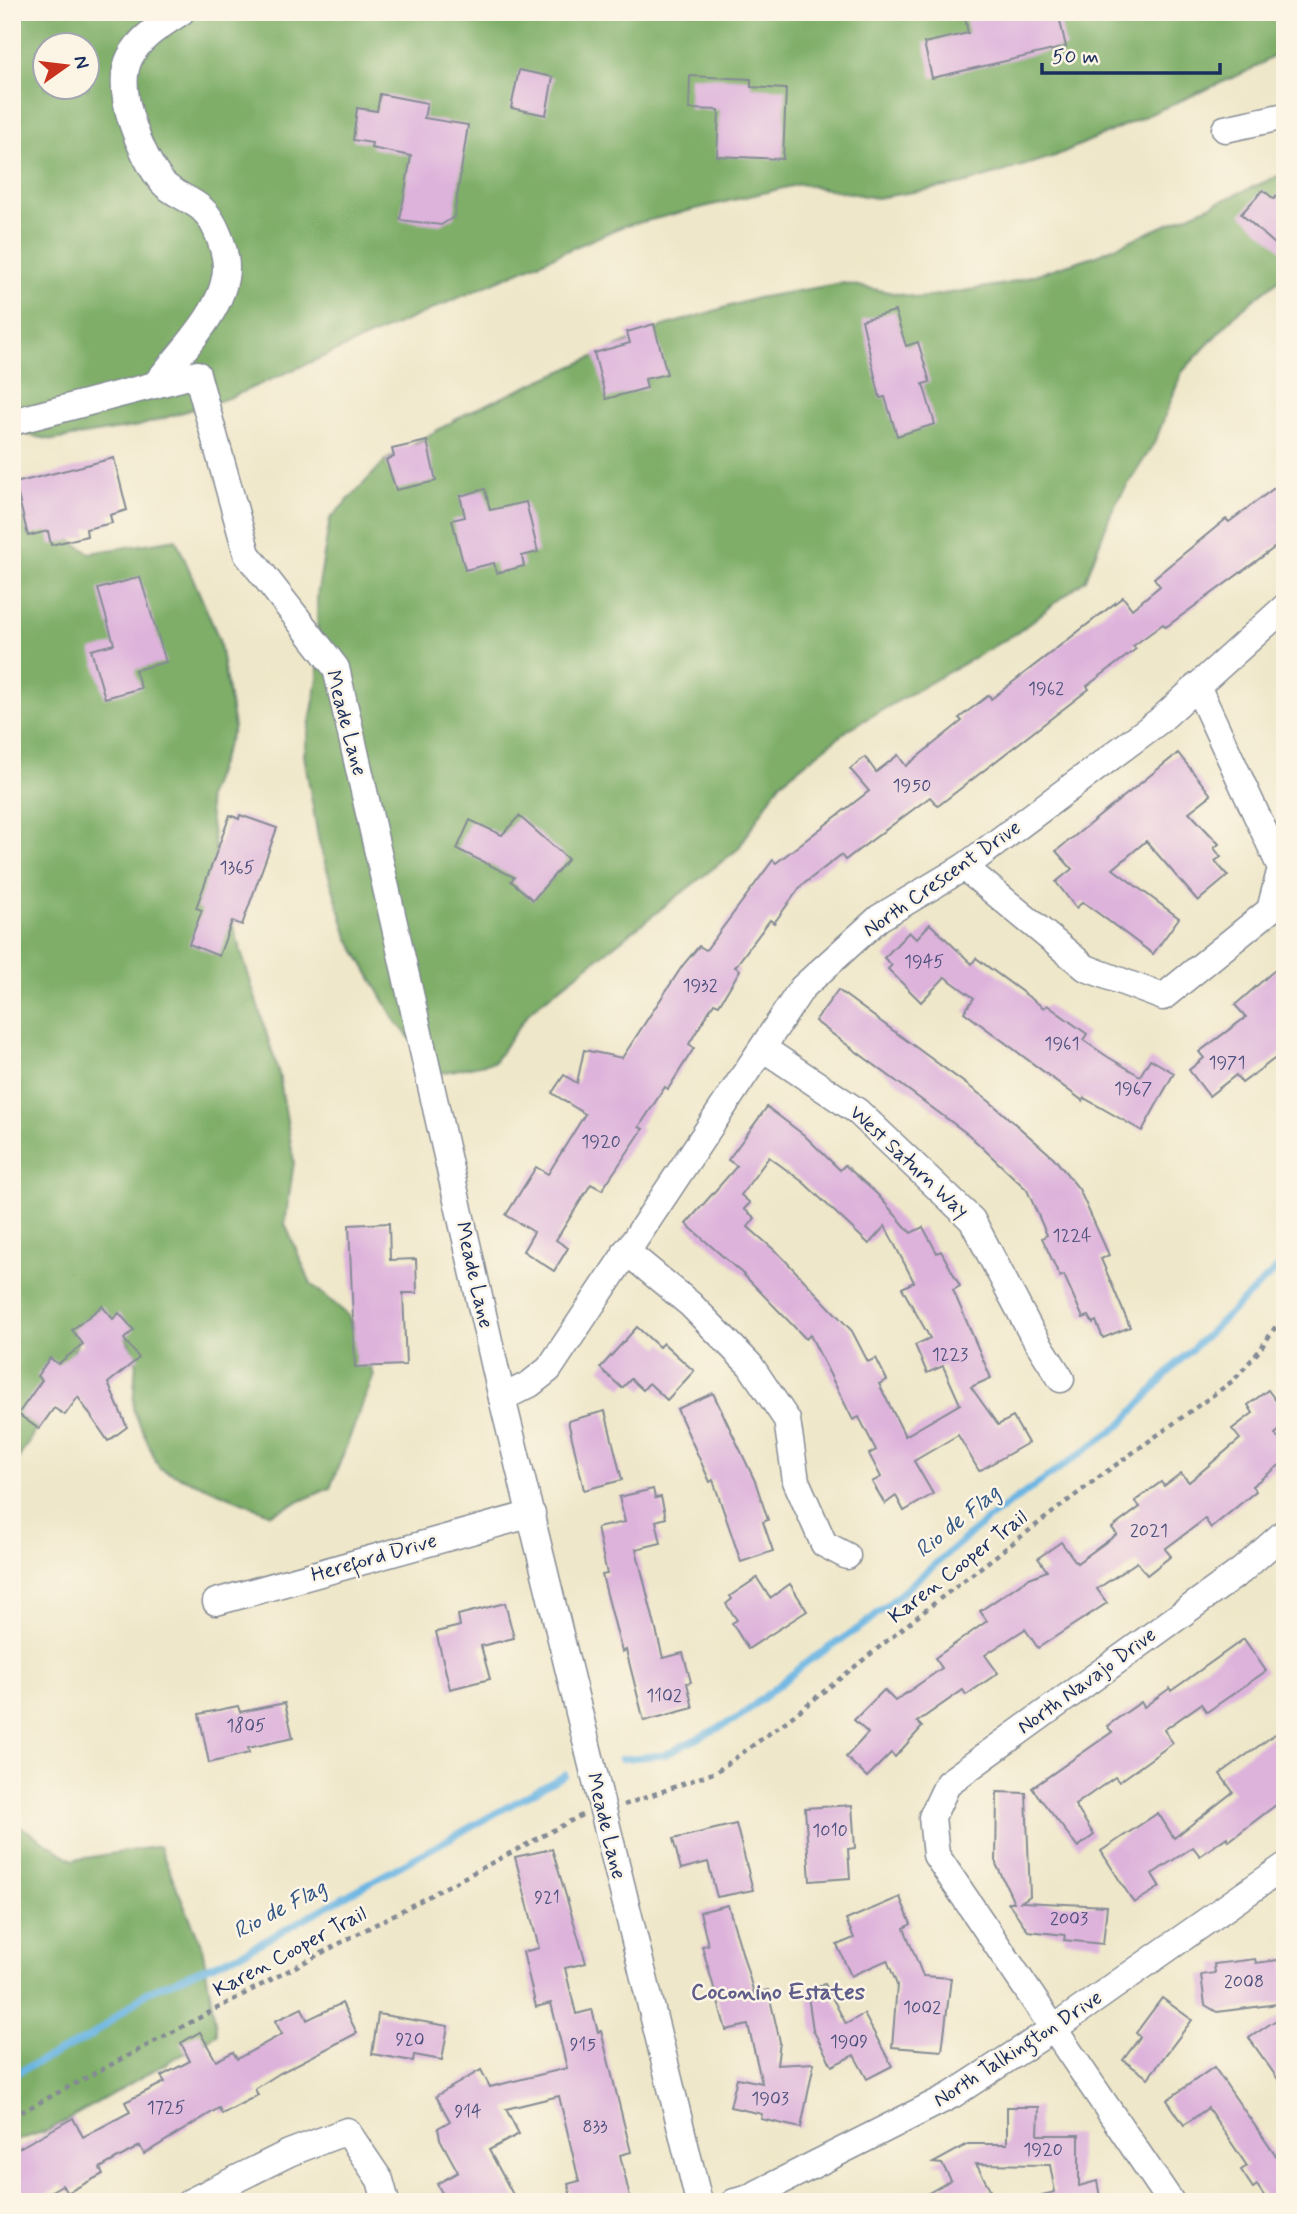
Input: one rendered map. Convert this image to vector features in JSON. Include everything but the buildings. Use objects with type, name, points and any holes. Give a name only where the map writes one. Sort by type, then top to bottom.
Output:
[{"type":"street","points":[[12,422],[155,385],[220,295],[226,267],[220,241],[204,210],[164,184],[144,154],[125,97],[128,59],[146,36],[181,12]]},
{"type":"street","points":[[1225,129],[1285,116]]},
{"type":"street","name":"Meade Lane","points":[[155,385],[197,374],[247,554],[336,668],[502,1398],[699,2202]]},
{"type":"street","name":"North Crescent Drive","points":[[502,1398],[530,1384],[549,1369],[802,988],[878,918],[964,867],[1159,721],[1285,607]]},
{"type":"street","points":[[964,867],[1086,968],[1163,997],[1233,943],[1270,910],[1281,868],[1198,686]]},
{"type":"street","name":"West Saturn Way","points":[[764,1049],[857,1111],[972,1220],[1030,1330],[1060,1379]]},
{"type":"street","points":[[626,1251],[690,1304],[750,1365],[787,1420],[796,1481],[824,1544],[847,1556]]},
{"type":"street","name":"Hereford Drive","points":[[216,1602],[532,1514]]},
{"type":"street","name":"North Navajo Drive","points":[[1053,2029],[936,1855],[932,1817],[948,1783],[1241,1571],[1285,1532]]},
{"type":"street","name":"North Talkington Drive","points":[[734,2202],[746,2199],[952,2095],[1053,2029],[1283,1870]]},
{"type":"street","points":[[1053,2029],[1171,2202]]},
{"type":"street","points":[[190,2202],[289,2153],[347,2131],[380,2180],[386,2202]]},
{"type":"path","name":"Karen Cooper Trail","points":[[621,1806],[716,1772],[788,1720],[1099,1477],[1234,1380],[1259,1352],[1285,1313]]},
{"type":"path","name":"Karen Cooper Trail","points":[[12,2117],[583,1815]]},
{"type":"green space","points":[[12,12],[1285,12],[1285,50],[1250,70],[1055,156],[963,184],[876,198],[800,184],[621,227],[231,397],[139,426],[53,440],[12,432]]},
{"type":"green space","points":[[1285,173],[1285,275],[1238,312],[1182,372],[1155,442],[1113,508],[1086,579],[1017,633],[849,729],[780,783],[738,849],[530,1011],[494,1062],[441,1073],[396,1022],[348,937],[319,843],[304,755],[318,678],[317,596],[330,519],[386,460],[469,412],[664,326],[757,298],[843,283],[919,298],[1006,284],[1097,255]]},
{"type":"green space","points":[[25,511],[90,553],[176,539],[219,639],[234,727],[207,798],[221,886],[279,1074],[294,1162],[285,1224],[311,1284],[348,1315],[374,1375],[330,1488],[271,1514],[159,1468],[133,1409],[136,1360],[119,1321],[79,1338],[57,1395],[12,1469],[12,515]]},
{"type":"green space","points":[[12,1821],[73,1860],[159,1846],[202,1946],[217,2034],[49,2130],[12,2142]]},
{"type":"waterway","name":"Rio de Flag","points":[[621,1759],[664,1755],[738,1718],[807,1662],[865,1624],[988,1519],[1121,1425],[1175,1365],[1285,1261]]},
{"type":"waterway","name":"Rio de Flag","points":[[12,2075],[90,2037],[147,1992],[246,1951],[565,1775]]},
{"type":"district","name":"Coconino Estates","points":[[778,1993]]}]
